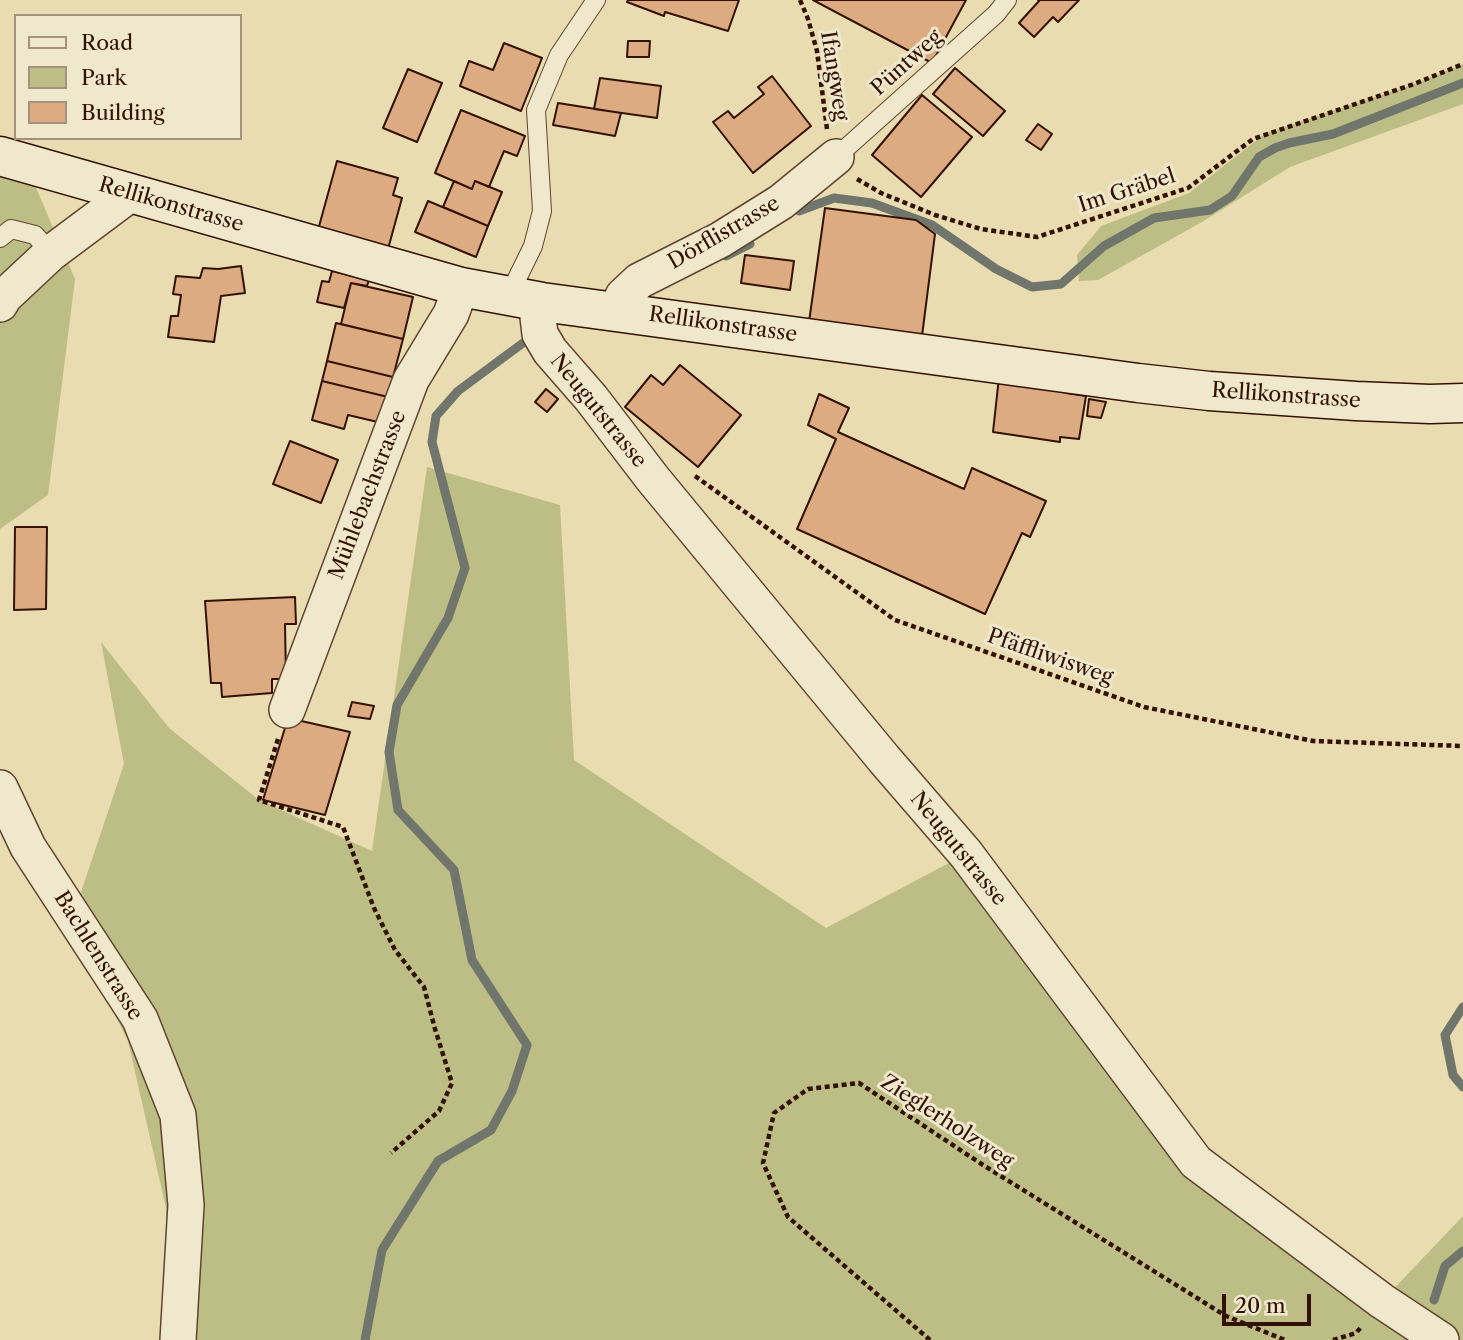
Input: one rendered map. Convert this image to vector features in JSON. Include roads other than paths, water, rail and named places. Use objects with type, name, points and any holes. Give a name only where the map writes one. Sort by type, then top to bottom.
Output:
[{"type":"street","name":"Rellikonstrasse","points":[[0,156],[461,287],[526,298],[1209,391],[1356,401],[1463,403]]},
{"type":"street","name":"Dörflistrasse","points":[[617,311],[623,296],[639,281],[740,228],[781,202],[836,157]]},
{"type":"street","points":[[0,304],[4,297],[51,253],[130,194]]},
{"type":"street","name":"Mühlebachstrasse","points":[[287,710],[411,380],[451,314],[461,287]]},
{"type":"street","name":"Neugutstrasse","points":[[526,298],[538,317],[540,334],[550,351],[884,760],[966,854],[1196,1162],[1382,1301],[1441,1340]]},
{"type":"street","name":"Bachlenstrasse","points":[[0,788],[28,847],[140,1019],[178,1115],[186,1205],[178,1340]]},
{"type":"lane","points":[[526,298],[541,211],[536,110],[559,55],[596,0]]},
{"type":"lane","name":"Püntweg","points":[[836,157],[996,14],[1007,0]]},
{"type":"lane","points":[[0,238],[11,229],[35,235],[51,253]]},
{"type":"waterway","points":[[799,211],[834,198],[872,203],[932,225],[996,269],[1032,287],[1061,284],[1104,246],[1154,218],[1210,210],[1232,196],[1259,157],[1275,148],[1333,134],[1463,83]]},
{"type":"waterway","points":[[726,256],[750,244]]},
{"type":"waterway","points":[[365,1340],[382,1250],[438,1161],[491,1130],[512,1091],[527,1045],[472,960],[454,870],[398,810],[389,752],[397,705],[448,618],[465,568],[432,442],[436,416],[458,391],[523,343]]},
{"type":"waterway","points":[[1463,1007],[1445,1035],[1453,1075],[1463,1087]]},
{"type":"waterway","points":[[1434,1300],[1445,1266],[1463,1251]]}]
